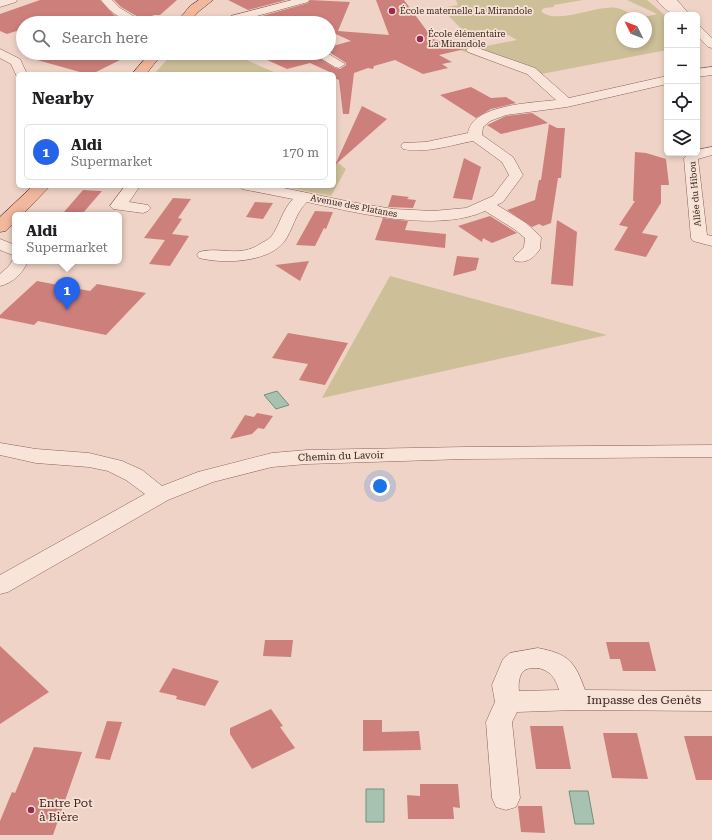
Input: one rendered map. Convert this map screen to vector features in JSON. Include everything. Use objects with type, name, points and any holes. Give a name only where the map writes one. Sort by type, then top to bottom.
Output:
[{"type":"main road","points":[[188,16],[194,9],[207,0]]},
{"type":"main road","points":[[197,16],[204,8],[207,0]]},
{"type":"main road","points":[[141,72],[151,60]]},
{"type":"main road","points":[[0,216],[27,188]]},
{"type":"main road","points":[[15,212],[40,188]]},
{"type":"main road","points":[[0,227],[12,215]]},
{"type":"street","points":[[0,4],[12,0]]},
{"type":"street","points":[[106,0],[116,10],[126,16]]},
{"type":"street","points":[[243,16],[304,0]]},
{"type":"street","points":[[662,0],[677,12]]},
{"type":"street","points":[[671,0],[682,12]]},
{"type":"street","points":[[700,32],[712,45]]},
{"type":"street","points":[[472,50],[531,71],[567,103]]},
{"type":"street","points":[[2,54],[16,51]]},
{"type":"street","points":[[2,54],[16,62],[20,72]]},
{"type":"street","points":[[332,60],[340,64]]},
{"type":"street","points":[[700,72],[712,70]]},
{"type":"street","points":[[408,146],[426,146],[475,136],[476,126],[493,114],[567,103],[664,81]]},
{"type":"street","name":"Avenue des Platanes","points":[[258,188],[381,213],[404,216],[434,216],[462,213],[486,205],[505,193],[512,186],[516,175],[508,160],[475,136]]},
{"type":"street","name":"Allée du Hibou","points":[[712,151],[695,155],[691,158],[699,238],[712,241]]},
{"type":"street","points":[[132,188],[118,206],[143,208]]},
{"type":"street","points":[[205,255],[237,257],[259,252],[277,240],[294,207],[303,196]]},
{"type":"street","points":[[486,205],[520,226],[534,237],[532,250],[521,258]]},
{"type":"street","points":[[0,244],[12,250]]},
{"type":"street","points":[[0,281],[12,274],[19,264]]},
{"type":"street","points":[[0,448],[36,456],[89,460],[115,466],[134,475],[160,495]]},
{"type":"street","name":"Chemin du Lavoir","points":[[0,586],[160,495],[206,477],[272,460],[307,457],[465,453],[712,451]]},
{"type":"street","name":"Impasse des Genêts","points":[[576,700],[566,672],[548,660],[538,658],[519,660],[512,666],[504,685],[508,702],[576,700],[712,701]]},
{"type":"street","points":[[506,798],[499,722],[508,702]]},
{"type":"shaded area","points":[[456,0],[583,0],[554,5],[554,7],[544,8],[541,11],[548,15],[566,16],[608,8],[616,8],[625,11],[627,12],[616,12],[616,48],[652,48],[652,15],[657,14],[627,0],[647,0],[664,14],[664,51],[531,76],[457,49],[475,43],[481,47],[517,40],[508,35],[472,40],[441,8],[458,5]]},
{"type":"shaded area","points":[[167,60],[247,60],[274,72],[156,72]]},
{"type":"shaded area","points":[[336,162],[346,169],[336,187]]},
{"type":"shaded area","points":[[291,188],[335,188],[331,196]]},
{"type":"shaded area","points":[[390,276],[607,335],[322,398]]},
{"type":"shaded area","points":[[277,391],[289,405],[276,409],[264,395]]},
{"type":"shaded area","points":[[366,789],[384,789],[384,822],[366,822]]},
{"type":"shaded area","points":[[569,791],[588,791],[594,824],[575,824]]},
{"type":"building","points":[[40,0],[100,0],[116,16],[16,16],[16,31],[7,34],[0,31],[0,14]]},
{"type":"building","points":[[114,0],[177,0],[160,15],[137,16],[121,7]]},
{"type":"building","points":[[228,0],[286,0],[248,10]]},
{"type":"building","points":[[310,0],[350,2],[338,31],[389,35],[376,0],[404,0],[433,39],[465,49],[439,55],[452,62],[442,64],[448,68],[423,74],[395,60],[374,66],[373,69],[368,68],[354,73],[349,114],[343,114],[339,80],[336,79],[336,72],[330,72],[310,63],[287,69],[267,60],[322,60],[335,68],[340,69],[346,65],[346,63],[336,57],[336,45],[351,41],[336,34],[336,16],[262,16],[308,3]]},
{"type":"building","points":[[37,60],[120,60],[96,72],[80,72]]},
{"type":"building","points":[[471,87],[491,98],[506,97],[516,103],[491,109],[476,118],[440,95]]},
{"type":"building","points":[[362,106],[387,119],[336,164]]},
{"type":"building","points":[[532,113],[548,123],[501,134],[487,125],[506,116]]},
{"type":"building","points":[[549,124],[557,128],[565,128],[561,178],[558,178],[551,223],[543,226],[539,224],[532,227],[507,210],[535,200],[539,180],[541,180]]},
{"type":"building","points":[[635,152],[646,153],[666,159],[669,185],[661,185],[661,203],[642,233],[658,236],[646,257],[614,250],[628,227],[619,225],[635,201],[633,201]]},
{"type":"building","points":[[464,158],[481,167],[472,200],[453,198]]},
{"type":"building","points":[[83,190],[102,191],[84,212],[64,212]]},
{"type":"building","points":[[392,195],[409,197],[407,199],[416,200],[413,208],[388,207]]},
{"type":"building","points":[[173,198],[191,199],[178,218],[182,219],[172,234],[189,236],[170,266],[149,264],[165,240],[144,238]]},
{"type":"building","points":[[255,202],[273,203],[263,219],[246,217]]},
{"type":"building","points":[[315,211],[333,212],[326,229],[324,228],[315,246],[296,245]]},
{"type":"building","points":[[490,216],[517,233],[492,243],[483,238],[482,242],[458,226]]},
{"type":"building","points":[[383,218],[408,221],[405,230],[446,234],[445,248],[375,240]]},
{"type":"building","points":[[557,220],[577,232],[573,286],[551,284]]},
{"type":"building","points":[[457,256],[479,258],[476,270],[453,276]]},
{"type":"building","points":[[309,261],[300,281],[275,265]]},
{"type":"building","points":[[37,281],[90,291],[97,284],[146,293],[106,335],[38,321],[34,325],[0,318],[0,315]]},
{"type":"building","points":[[288,333],[348,343],[325,385],[299,380],[308,364],[272,358]]},
{"type":"building","points":[[257,413],[273,416],[264,429],[258,428],[252,434],[230,439],[245,415],[254,417]]},
{"type":"building","points":[[265,640],[293,640],[291,657],[263,656]]},
{"type":"building","points":[[606,642],[649,642],[656,671],[623,671],[620,659],[610,659]]},
{"type":"building","points":[[0,646],[49,692],[0,724]]},
{"type":"building","points":[[173,668],[219,681],[205,706],[176,699],[177,696],[159,692]]},
{"type":"building","points":[[271,709],[283,726],[280,727],[295,748],[252,769],[230,734],[230,728]]},
{"type":"building","points":[[363,720],[382,720],[382,732],[419,731],[421,750],[363,751]]},
{"type":"building","points":[[107,721],[122,722],[110,760],[95,758]]},
{"type":"building","points":[[530,726],[563,726],[571,769],[536,769]]},
{"type":"building","points":[[603,733],[637,733],[648,779],[612,778]]},
{"type":"building","points":[[684,736],[712,736],[712,780],[696,780]]},
{"type":"building","points":[[34,747],[82,752],[53,835],[0,835],[0,821],[12,792],[15,793]]},
{"type":"building","points":[[420,784],[458,784],[460,808],[453,807],[454,819],[408,819],[407,795],[420,796]]},
{"type":"building","points":[[518,806],[542,806],[545,833],[521,832]]},
{"type":"place","name":"École maternelle La Mirandole","points":[[392,11]]},
{"type":"place","name":"École élémentaire La Mirandole","points":[[420,39]]},
{"type":"place","name":"Aldi","points":[[67,310]]},
{"type":"place","name":"Entre Pot à Bière","points":[[31,810]]}]
